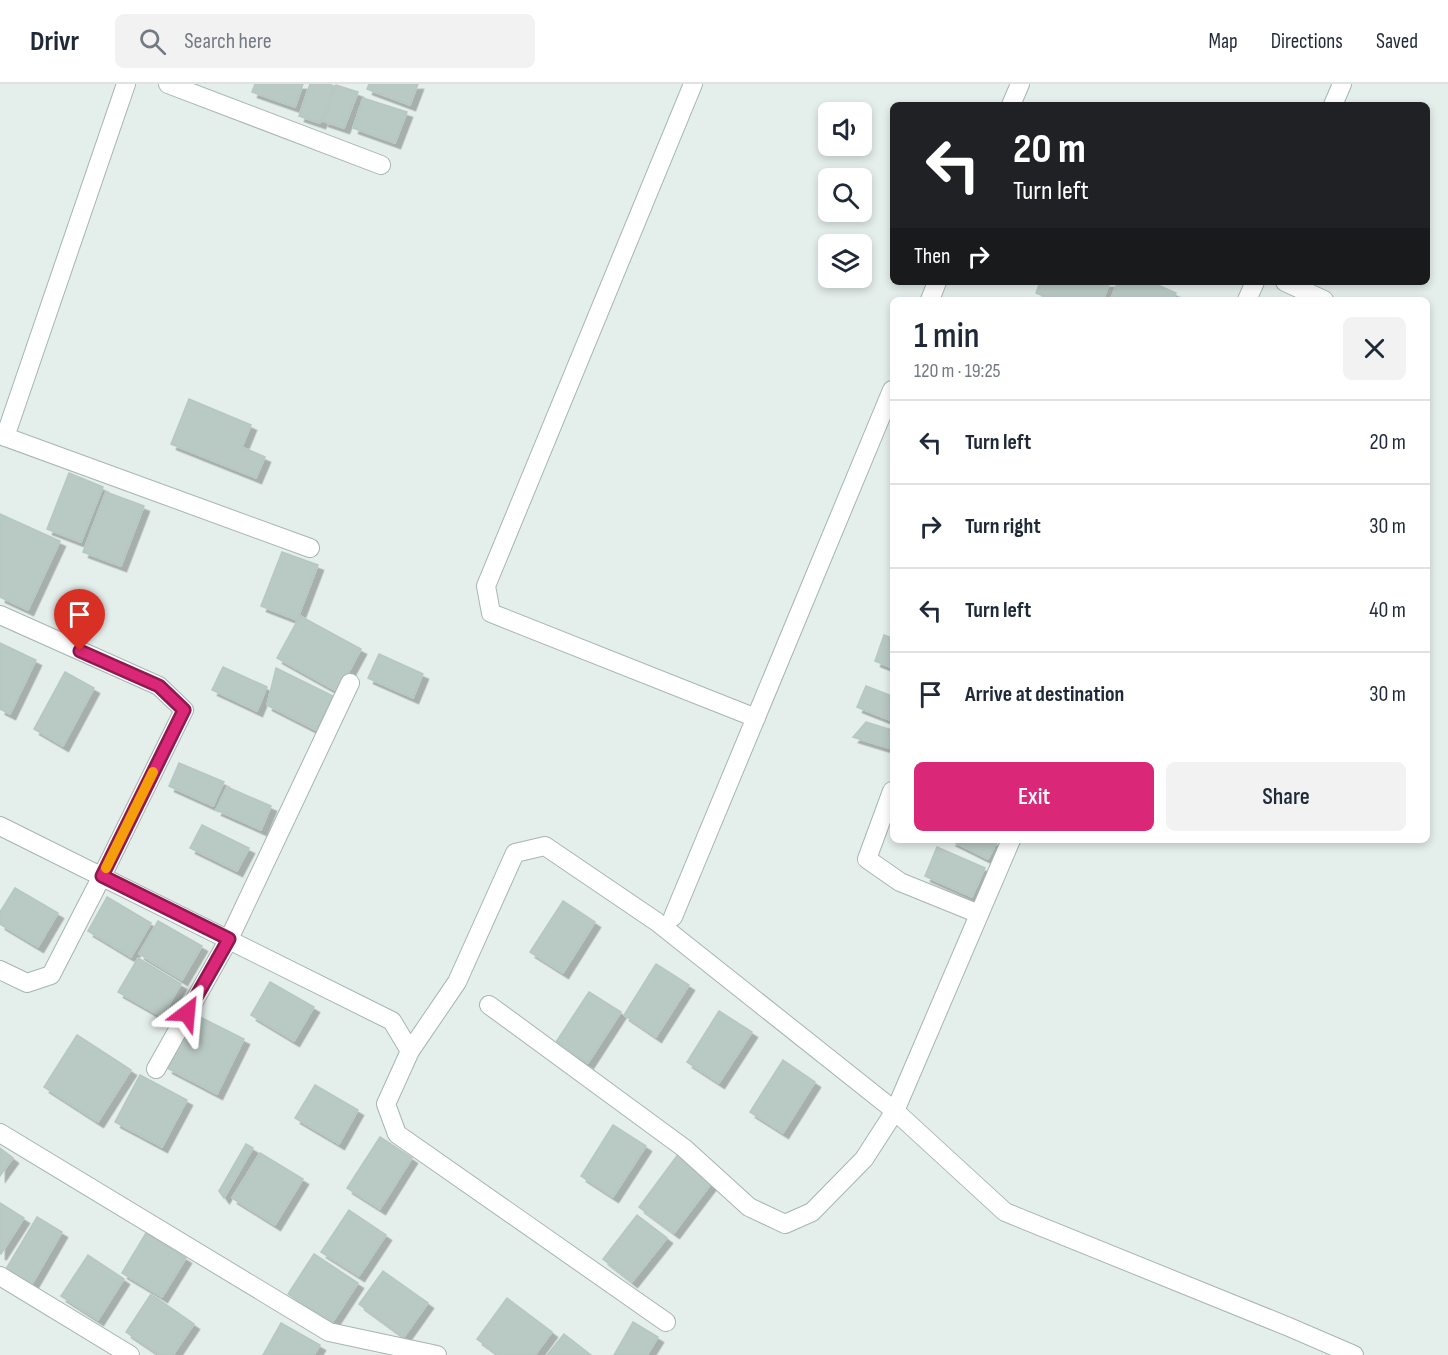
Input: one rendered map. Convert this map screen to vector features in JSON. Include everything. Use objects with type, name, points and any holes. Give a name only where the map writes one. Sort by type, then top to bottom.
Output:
[{"type":"street","points":[[126,84],[2,436],[310,548]]},
{"type":"street","points":[[168,84],[381,165]]},
{"type":"street","points":[[693,84],[486,586],[491,613],[756,718]]},
{"type":"street","points":[[1012,102],[1020,84]]},
{"type":"street","points":[[1334,102],[1342,84]]},
{"type":"street","points":[[1292,285],[1318,297]]},
{"type":"street","points":[[673,917],[890,395]]},
{"type":"street","points":[[0,615],[159,686],[184,710],[51,975],[27,983],[0,970]]},
{"type":"street","points":[[156,1069],[229,939],[350,683]]},
{"type":"street","points":[[890,796],[867,859],[900,882],[979,914]]},
{"type":"street","points":[[0,826],[392,1022],[410,1052]]},
{"type":"street","points":[[489,1005],[684,1148],[749,1207],[785,1224],[812,1212],[857,1167],[895,1111],[1010,843]]},
{"type":"street","points":[[666,1322],[397,1134],[386,1104],[410,1052],[457,982],[515,853],[545,846],[657,922],[895,1111],[1005,1212],[1354,1355]]},
{"type":"street","points":[[0,1133],[329,1332],[437,1355]]},
{"type":"street","points":[[0,1276],[130,1355]]},
{"type":"building","points":[[255,84],[303,84],[295,107],[252,92]]},
{"type":"building","points":[[310,84],[334,86],[320,123],[299,116]]},
{"type":"building","points":[[369,84],[418,84],[410,105],[367,89]]},
{"type":"building","points":[[336,85],[358,92],[344,128],[323,121]]},
{"type":"building","points":[[363,98],[407,112],[395,143],[353,128]]},
{"type":"building","points":[[1039,285],[1109,285],[1104,297],[1046,297],[1036,293]]},
{"type":"building","points":[[1117,285],[1158,285],[1176,293],[1174,297],[1111,297]]},
{"type":"building","points":[[189,399],[251,425],[242,447],[265,457],[256,478],[171,444]]},
{"type":"building","points":[[69,473],[103,487],[81,542],[47,529]]},
{"type":"building","points":[[106,492],[144,506],[121,566],[83,552]]},
{"type":"building","points":[[0,514],[60,541],[28,610],[0,597]]},
{"type":"building","points":[[282,552],[318,565],[297,620],[261,606]]},
{"type":"building","points":[[300,616],[361,649],[338,692],[277,658]]},
{"type":"building","points":[[884,635],[890,637],[890,667],[875,661]]},
{"type":"building","points":[[0,643],[36,660],[10,714],[0,709]]},
{"type":"building","points":[[379,654],[423,674],[413,698],[368,678]]},
{"type":"building","points":[[223,667],[267,687],[257,711],[212,690]]},
{"type":"building","points":[[276,668],[333,696],[316,730],[267,705]]},
{"type":"building","points":[[65,672],[94,688],[63,746],[34,729]]},
{"type":"building","points":[[866,686],[890,695],[890,720],[857,707]]},
{"type":"building","points":[[866,722],[890,729],[890,748],[853,737]]},
{"type":"building","points":[[179,763],[224,782],[213,806],[169,786]]},
{"type":"building","points":[[227,787],[271,806],[261,830],[216,810]]},
{"type":"building","points":[[202,825],[249,848],[237,871],[190,848]]},
{"type":"building","points":[[956,843],[996,843],[988,859]]},
{"type":"building","points":[[937,847],[985,868],[972,897],[925,876]]},
{"type":"building","points":[[15,888],[58,913],[38,947],[0,924],[0,912]]},
{"type":"building","points":[[107,897],[151,923],[131,957],[88,931]]},
{"type":"building","points":[[563,901],[595,922],[563,973],[530,952]]},
{"type":"building","points":[[158,921],[202,946],[182,980],[139,954]]},
{"type":"building","points":[[138,958],[181,984],[162,1017],[118,992]]},
{"type":"building","points":[[656,964],[689,985],[656,1037],[624,1015]]},
{"type":"building","points":[[270,982],[314,1007],[294,1041],[251,1015]]},
{"type":"building","points":[[589,992],[621,1012],[588,1063],[556,1042]]},
{"type":"building","points":[[719,1011],[752,1032],[719,1083],[687,1062]]},
{"type":"building","points":[[194,1014],[244,1039],[217,1094],[167,1068]]},
{"type":"building","points":[[77,1035],[131,1070],[98,1122],[44,1087]]},
{"type":"building","points":[[783,1060],[815,1082],[783,1133],[750,1112]]},
{"type":"building","points":[[140,1075],[187,1100],[162,1147],[115,1122]]},
{"type":"building","points":[[315,1085],[358,1110],[339,1144],[295,1118]]},
{"type":"building","points":[[613,1125],[646,1146],[613,1197],[581,1176]]},
{"type":"building","points":[[380,1137],[412,1158],[380,1209],[347,1188]]},
{"type":"building","points":[[246,1144],[253,1148],[224,1198],[219,1191]]},
{"type":"building","points":[[0,1148],[13,1158],[0,1176]]},
{"type":"building","points":[[260,1153],[303,1179],[275,1225],[232,1198]]},
{"type":"building","points":[[679,1153],[714,1180],[674,1233],[639,1207]]},
{"type":"building","points":[[0,1203],[24,1218],[1,1254],[0,1254]]},
{"type":"building","points":[[349,1210],[386,1235],[359,1276],[321,1252]]},
{"type":"building","points":[[637,1215],[667,1238],[632,1282],[603,1259]]},
{"type":"building","points":[[37,1217],[62,1232],[32,1284],[6,1269]]},
{"type":"building","points":[[146,1233],[186,1258],[162,1297],[122,1273]]},
{"type":"building","points":[[314,1254],[358,1283],[332,1323],[288,1294]]},
{"type":"building","points":[[88,1255],[124,1279],[98,1320],[61,1296]]},
{"type":"building","points":[[383,1271],[428,1303],[404,1337],[359,1304]]},
{"type":"building","points":[[151,1294],[194,1324],[173,1355],[160,1355],[126,1332]]},
{"type":"building","points":[[507,1298],[552,1332],[535,1355],[499,1355],[477,1339]]},
{"type":"building","points":[[633,1322],[658,1337],[647,1355],[614,1355]]},
{"type":"building","points":[[281,1323],[320,1345],[314,1355],[263,1355]]},
{"type":"building","points":[[564,1334],[591,1355],[547,1355]]},
{"type":"slow traffic","points":[[106,868],[153,772]]},
{"type":"route","points":[[80,651],[159,686],[184,710],[102,876],[229,939],[187,1013]]}]
